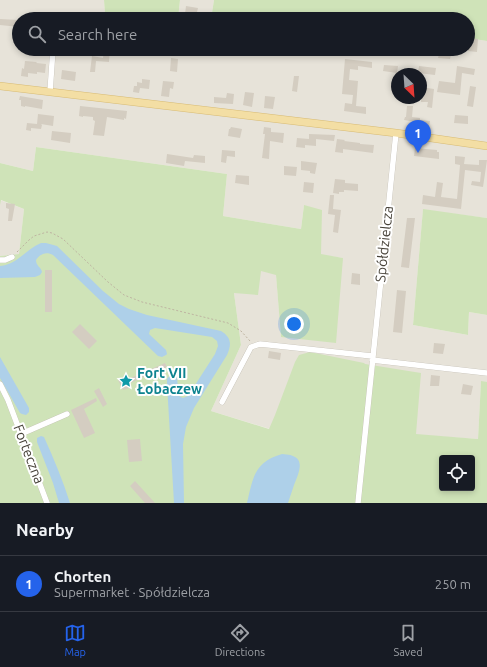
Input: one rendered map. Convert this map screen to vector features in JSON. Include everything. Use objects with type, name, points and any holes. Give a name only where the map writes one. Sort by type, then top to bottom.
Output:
[{"type":"main road","points":[[0,86],[396,133],[487,146]]},
{"type":"street","points":[[50,92],[53,56]]},
{"type":"street","name":"Spółdzielcza","points":[[358,503],[396,133]]},
{"type":"street","points":[[0,260],[5,260],[12,257]]},
{"type":"street","points":[[222,402],[251,347],[260,344],[372,357],[487,374]]},
{"type":"street","name":"Forteczna","points":[[0,384],[8,400],[46,503]]},
{"type":"street","points":[[21,434],[67,414]]},
{"type":"path","points":[[12,257],[34,236],[47,232],[52,233],[63,239],[124,295],[142,302],[228,323],[241,331],[254,346]]},
{"type":"shaded area","points":[[0,0],[104,0],[105,12],[12,12],[12,56],[475,56],[475,39],[487,41],[487,218],[423,210],[413,325],[468,335],[469,312],[487,315],[487,382],[481,382],[478,439],[416,435],[280,432],[211,411],[241,345],[234,293],[261,270],[276,274],[281,337],[343,258],[321,255],[304,205],[301,229],[223,216],[227,174],[36,147],[33,171],[0,163]]},
{"type":"shaded area","points":[[180,0],[214,0],[212,12],[179,12]]},
{"type":"shaded area","points":[[0,200],[24,209],[19,254],[0,256]]},
{"type":"green space","points":[[104,0],[180,0],[179,12],[105,12]]},
{"type":"green space","points":[[214,0],[487,0],[487,41],[475,39],[475,12],[212,12]]},
{"type":"green space","points":[[36,147],[227,174],[223,216],[301,229],[304,205],[322,210],[321,254],[343,258],[336,343],[281,337],[276,275],[261,271],[258,295],[234,293],[241,345],[211,411],[269,429],[295,362],[299,355],[310,352],[365,364],[421,373],[416,434],[478,439],[481,381],[487,382],[487,503],[0,503],[0,256],[19,254],[24,209],[1,200],[0,205],[0,163],[33,171]]},
{"type":"green space","points":[[423,209],[487,218],[487,315],[469,312],[468,335],[413,325]]},
{"type":"water","points":[[41,243],[57,246],[103,291],[119,304],[147,315],[221,331],[229,338],[230,347],[227,355],[194,408],[186,427],[183,444],[184,503],[174,503],[167,379],[170,375],[174,375],[177,378],[179,396],[183,398],[188,396],[215,354],[218,346],[217,341],[212,337],[155,328],[150,330],[149,334],[166,350],[167,354],[162,357],[158,356],[53,255],[48,253],[39,256],[36,260],[42,272],[40,275],[35,277],[0,278],[0,266],[12,263]]},
{"type":"water","points":[[0,357],[29,408],[29,412],[26,415],[20,413],[0,378]]},
{"type":"water","points":[[41,436],[44,437],[70,503],[59,503],[37,442],[37,438]]},
{"type":"water","points":[[282,454],[295,457],[300,464],[288,503],[247,503],[253,479],[260,466],[273,457]]},
{"type":"building","points":[[186,6],[198,8],[197,12],[185,12]]},
{"type":"building","points":[[0,19],[12,20],[12,26],[0,25]]},
{"type":"building","points":[[475,39],[478,39],[477,52],[475,52]]},
{"type":"building","points":[[92,56],[103,58],[103,56],[109,56],[109,62],[96,61],[95,72],[90,72]]},
{"type":"building","points":[[438,56],[451,56],[450,59],[438,58]]},
{"type":"building","points":[[171,58],[178,59],[177,72],[170,71]]},
{"type":"building","points":[[345,59],[372,62],[372,68],[358,66],[358,70],[350,69],[349,80],[358,81],[356,106],[366,107],[366,114],[344,111],[345,103],[352,104],[353,95],[342,94]]},
{"type":"building","points":[[25,61],[46,64],[45,73],[28,73],[28,77],[21,76]]},
{"type":"building","points":[[384,65],[398,66],[398,68],[391,68],[391,72],[383,71]]},
{"type":"building","points":[[419,66],[436,68],[435,75],[427,74],[427,68],[419,68]]},
{"type":"building","points":[[457,66],[475,69],[474,75],[462,73],[460,95],[437,92],[439,81],[455,83]]},
{"type":"building","points":[[62,70],[76,72],[75,81],[61,79]]},
{"type":"building","points":[[294,76],[299,76],[297,92],[292,91]]},
{"type":"building","points":[[142,79],[150,80],[149,89],[140,88],[139,93],[133,92],[134,86],[137,86],[137,82],[142,83]]},
{"type":"building","points":[[163,81],[174,82],[173,89],[170,88],[169,97],[161,96]]},
{"type":"building","points":[[470,86],[476,87],[473,107],[467,106]]},
{"type":"building","points":[[427,88],[434,89],[432,108],[427,107]]},
{"type":"building","points":[[245,92],[254,93],[252,107],[243,105]]},
{"type":"building","points":[[227,93],[234,94],[233,104],[214,103],[214,97],[226,98]]},
{"type":"building","points":[[20,96],[43,100],[42,109],[21,106],[21,100],[19,100]]},
{"type":"building","points":[[265,96],[275,97],[273,109],[264,108]]},
{"type":"building","points":[[80,106],[127,111],[126,119],[124,118],[124,120],[107,117],[104,136],[93,135],[95,121],[93,120],[93,117],[79,116]]},
{"type":"building","points":[[407,106],[413,106],[412,117],[430,121],[429,127],[415,125],[416,122],[404,120],[406,117]]},
{"type":"building","points":[[38,114],[54,116],[53,126],[41,124],[41,129],[31,128],[31,131],[26,130],[27,123],[37,124]]},
{"type":"building","points":[[455,115],[468,116],[468,124],[454,123]]},
{"type":"building","points":[[231,127],[242,129],[240,138],[228,136],[229,129]]},
{"type":"building","points":[[264,127],[271,128],[271,132],[284,133],[283,143],[270,141],[269,159],[262,158],[265,134],[263,134]]},
{"type":"building","points":[[52,131],[71,133],[70,143],[51,140]]},
{"type":"building","points":[[309,134],[335,135],[334,141],[316,139],[316,146],[305,145],[305,148],[296,147],[297,138],[309,139]]},
{"type":"building","points":[[337,139],[360,144],[374,145],[373,153],[343,149],[343,153],[335,152]]},
{"type":"building","points":[[415,148],[437,150],[437,152],[439,152],[439,159],[414,156]]},
{"type":"building","points":[[222,150],[235,151],[235,157],[227,156],[226,163],[221,162]]},
{"type":"building","points":[[167,154],[193,158],[194,155],[205,156],[205,163],[185,161],[184,166],[166,163]]},
{"type":"building","points":[[455,156],[465,157],[464,164],[479,165],[479,160],[487,160],[483,187],[471,185],[472,181],[480,182],[481,172],[465,170],[461,209],[422,204],[423,195],[435,197],[437,182],[443,183],[441,197],[457,199],[460,165],[455,164]]},
{"type":"building","points":[[301,161],[317,163],[315,174],[310,173],[310,171],[301,170]]},
{"type":"building","points":[[284,166],[297,167],[296,176],[284,175]]},
{"type":"building","points":[[236,175],[249,176],[249,185],[235,183]]},
{"type":"building","points":[[335,179],[345,180],[345,183],[358,184],[358,191],[344,190],[344,192],[339,192],[339,194],[333,193]]},
{"type":"building","points":[[304,182],[314,183],[313,193],[303,192]]},
{"type":"building","points":[[330,195],[334,195],[333,209],[341,210],[338,233],[333,232],[335,215],[328,214]]},
{"type":"building","points":[[6,203],[15,204],[12,221],[8,221],[9,209],[6,208]]},
{"type":"building","points":[[407,218],[415,218],[409,268],[401,267]]},
{"type":"building","points":[[45,270],[52,270],[52,312],[45,312]]},
{"type":"building","points":[[352,273],[360,274],[360,285],[351,284]]},
{"type":"building","points":[[397,290],[406,291],[402,333],[393,332]]},
{"type":"building","points":[[80,324],[97,341],[89,349],[72,332]]},
{"type":"building","points":[[434,343],[445,344],[443,354],[433,353]]},
{"type":"building","points":[[269,351],[281,353],[280,360],[268,358]]},
{"type":"building","points":[[165,363],[167,367],[128,384],[129,388],[123,390],[118,380],[124,377],[126,380]]},
{"type":"building","points":[[431,375],[440,376],[439,386],[430,386]]},
{"type":"building","points":[[463,384],[473,386],[471,395],[461,394]]},
{"type":"building","points":[[99,388],[107,404],[103,407],[94,391]]},
{"type":"building","points":[[96,398],[97,401],[84,409],[95,433],[84,438],[71,410]]},
{"type":"building","points":[[140,439],[142,461],[129,462],[127,440]]},
{"type":"building","points":[[135,481],[155,503],[145,503],[130,486]]},
{"type":"place","name":"Chorten","points":[[418,153]]},
{"type":"place","name":"Fort VII Łobaczew","points":[[126,381]]}]
